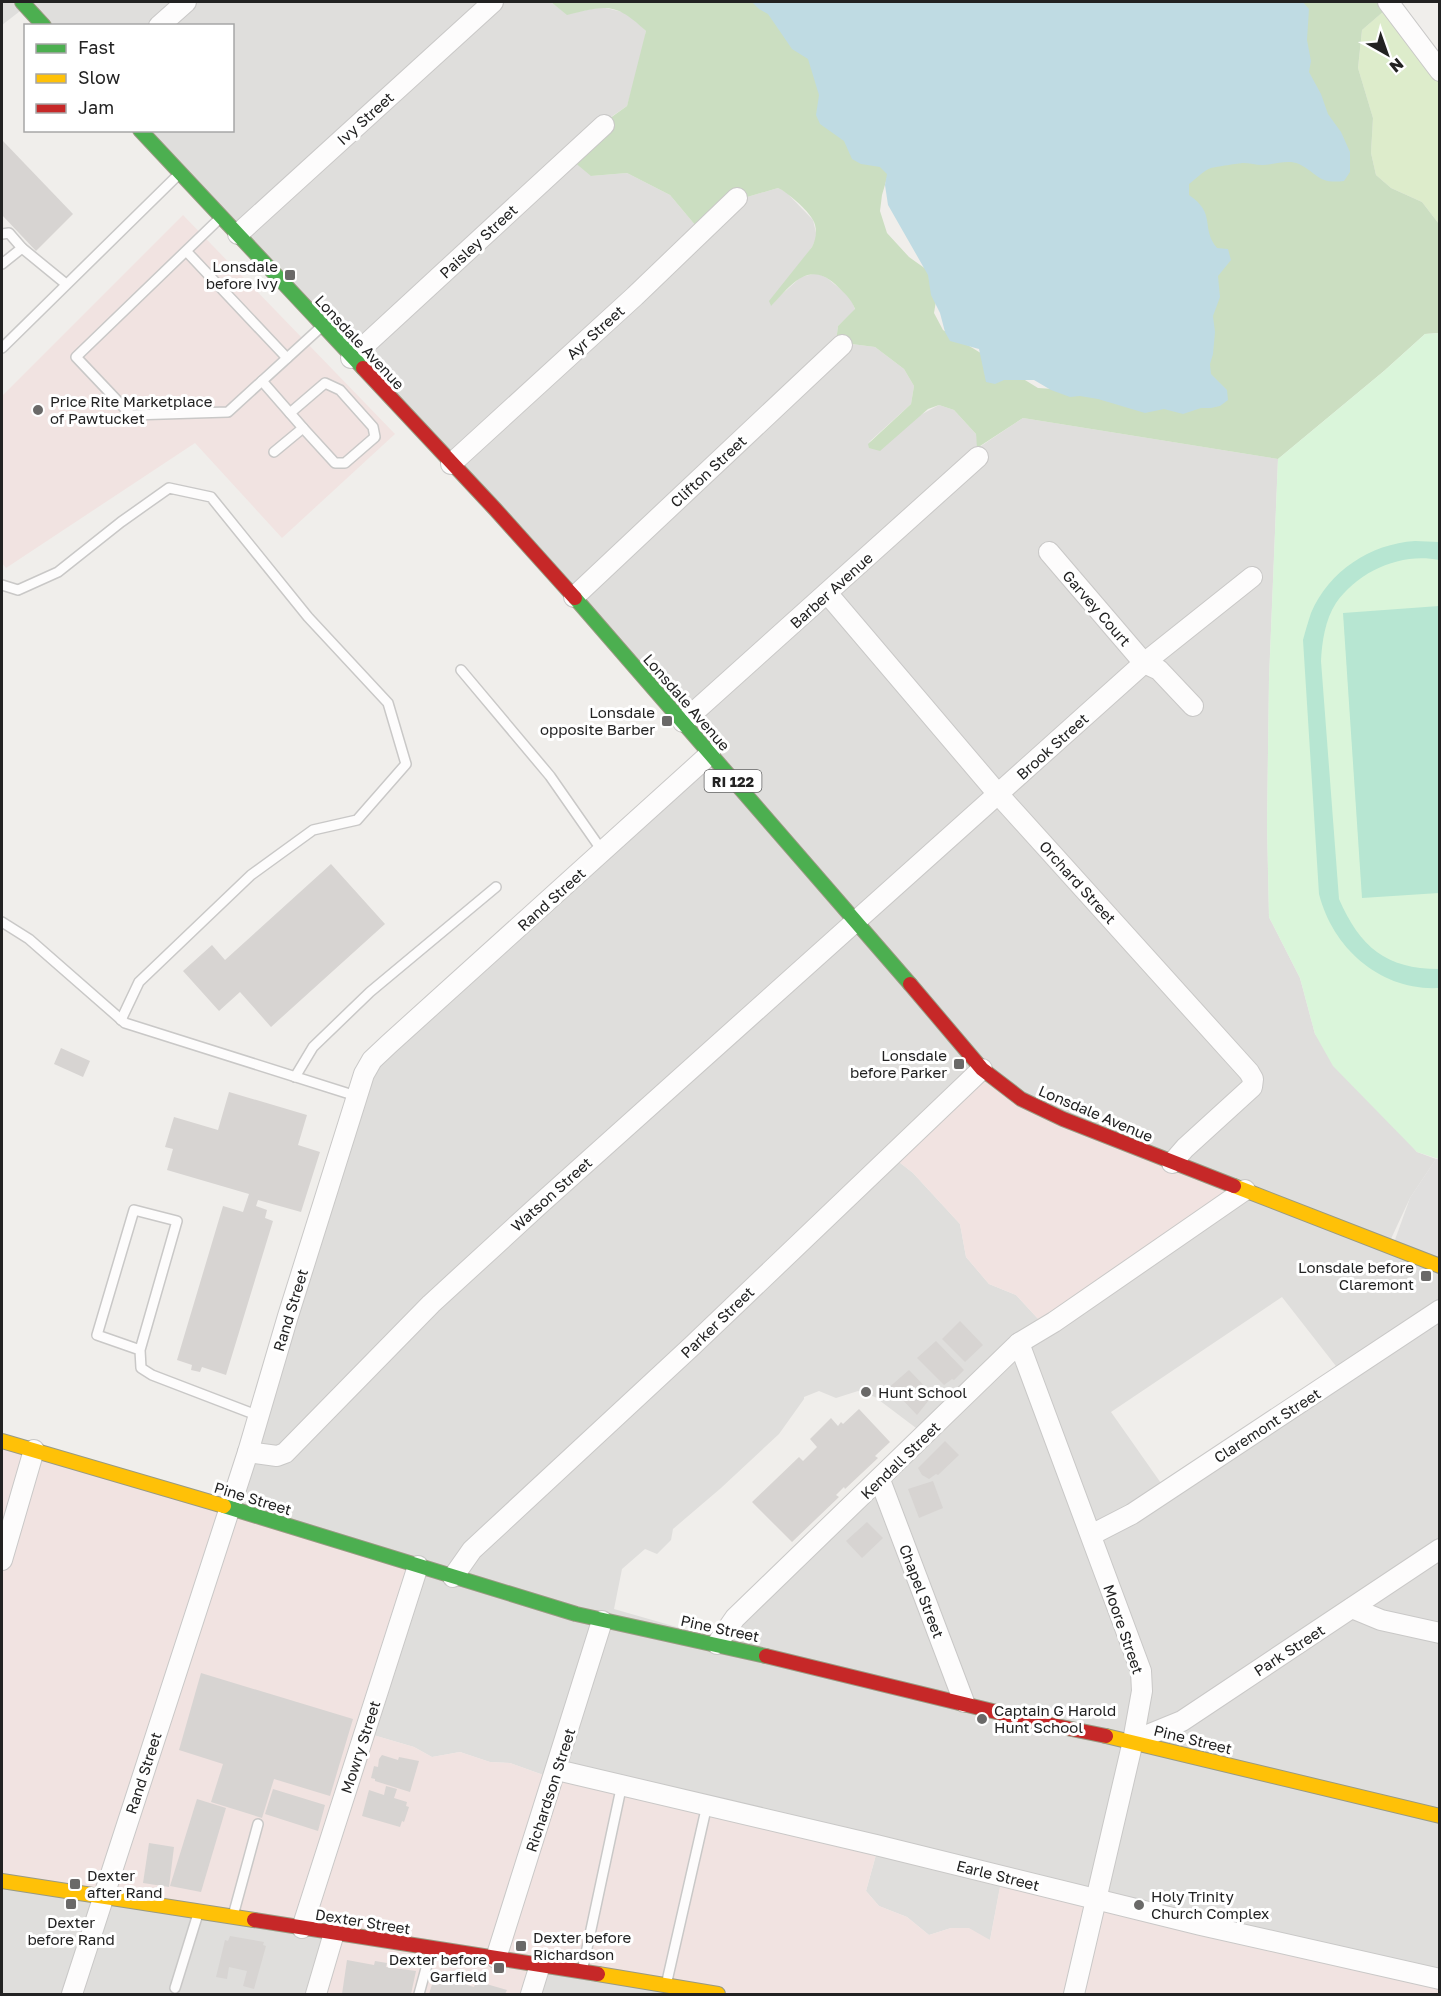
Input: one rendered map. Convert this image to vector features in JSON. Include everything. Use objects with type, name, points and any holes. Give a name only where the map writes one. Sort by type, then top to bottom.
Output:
[{"type":"main road","points":[[22,2],[42,24]]},
{"type":"main road","name":"Lonsdale Avenue","points":[[142,132],[351,358],[495,509],[574,597],[856,920],[982,1069],[1021,1099],[1063,1119],[1440,1266]]},
{"type":"main road","name":"Pine Street","points":[[2,1440],[602,1621],[717,1644],[964,1702],[1042,1723],[1133,1741],[1440,1816]]},
{"type":"main road","name":"Dexter Street","points":[[2,1881],[718,1995]]},
{"type":"street","points":[[161,24],[186,2]]},
{"type":"street","name":"Ivy Street","points":[[238,234],[493,2]]},
{"type":"street","points":[[1388,2],[1440,71]]},
{"type":"street","name":"Paisley Street","points":[[351,358],[604,125]]},
{"type":"street","name":"Ayr Street","points":[[451,464],[635,296],[737,198]]},
{"type":"street","name":"Clifton Street","points":[[574,597],[842,345]]},
{"type":"street","name":"Barber Avenue","points":[[683,723],[978,457]]},
{"type":"street","name":"Garvey Court","points":[[1049,552],[1144,663],[1159,670],[1192,706]]},
{"type":"street","name":"Brook Street","points":[[856,920],[1144,663],[1252,577]]},
{"type":"street","name":"Orchard Street","points":[[827,593],[998,794],[1249,1072],[1253,1079],[1252,1087],[1185,1148],[1172,1163]]},
{"type":"street","name":"Rand Street","points":[[72,1995],[102,1896],[248,1452],[364,1074],[372,1060],[710,754]]},
{"type":"street","name":"Watson Street","points":[[248,1452],[277,1456],[285,1453],[431,1304],[856,920]]},
{"type":"street","name":"Parker Street","points":[[453,1577],[472,1550],[692,1346],[982,1069]]},
{"type":"street","name":"Kendall Street","points":[[717,1644],[735,1618],[1019,1343],[1054,1322],[1245,1190]]},
{"type":"street","name":"Claremont Street","points":[[1091,1534],[1132,1514],[1440,1310]]},
{"type":"street","name":"Moore Street","points":[[1019,1343],[1141,1671],[1142,1691],[1133,1741],[1074,1995]]},
{"type":"street","points":[[2,1560],[34,1450]]},
{"type":"street","name":"Chapel Street","points":[[880,1480],[964,1702]]},
{"type":"street","name":"Park Street","points":[[1133,1741],[1182,1721],[1440,1549]]},
{"type":"street","name":"Mowry Street","points":[[303,1928],[418,1566]]},
{"type":"street","points":[[1352,1608],[1382,1620],[1440,1633]]},
{"type":"street","name":"Richardson Street","points":[[496,1958],[602,1621]]},
{"type":"street","name":"Earle Street","points":[[557,1770],[1201,1925],[1440,1979]]},
{"type":"street","points":[[316,1995],[334,1933]]},
{"type":"street","points":[[531,1995],[540,1965]]},
{"type":"lane","points":[[2,348],[179,173]]},
{"type":"lane","points":[[221,217],[76,357],[131,415],[228,412],[322,326]]},
{"type":"lane","points":[[2,234],[9,233],[22,248],[66,285]]},
{"type":"lane","points":[[2,264],[22,248]]},
{"type":"lane","points":[[187,252],[287,358]]},
{"type":"lane","points":[[262,381],[303,428],[335,463],[345,463],[375,436],[372,427],[340,390],[325,383],[290,413]]},
{"type":"lane","points":[[274,452],[303,428]]},
{"type":"lane","points":[[2,585],[18,590],[58,572],[121,522],[169,488],[211,497],[308,617],[388,703],[406,764],[357,820],[313,830],[251,875],[139,982],[121,1020]]},
{"type":"lane","points":[[461,670],[550,777],[603,852]]},
{"type":"lane","points":[[295,1077],[313,1047],[370,992],[496,887]]},
{"type":"lane","points":[[2,922],[29,939],[125,1023],[356,1096]]},
{"type":"lane","points":[[140,1350],[98,1335],[134,1210],[177,1221],[140,1350],[141,1368],[152,1375],[259,1416]]},
{"type":"lane","points":[[581,1972],[622,1784]]},
{"type":"lane","points":[[665,1986],[707,1805]]},
{"type":"lane","points":[[233,1917],[258,1824]]},
{"type":"lane","points":[[175,1988],[199,1912]]},
{"type":"lane","points":[[419,1995],[431,1948]]},
{"type":"shaded area","points":[[2,2],[551,2],[567,14],[601,7],[627,13],[646,31],[641,58],[627,106],[605,121],[591,176],[627,173],[670,195],[701,232],[737,200],[778,188],[786,192],[813,220],[817,237],[770,305],[801,277],[817,273],[827,278],[851,298],[855,310],[838,326],[836,342],[875,347],[904,369],[914,386],[911,404],[868,443],[939,405],[954,410],[976,434],[978,448],[1023,418],[1278,459],[1269,679],[1267,825],[1269,917],[1300,978],[1315,1034],[1417,1152],[1436,1159],[1410,1198],[1390,1241],[1439,1267],[1439,1975],[1002,1877],[990,1940],[951,1928],[929,1935],[907,1917],[879,1906],[866,1891],[879,1844],[549,1777],[510,1763],[490,1762],[460,1752],[432,1757],[414,1747],[363,1732],[237,1504],[361,1074],[703,749],[140,132],[234,132],[234,24],[42,24],[24,8],[2,25]],"holes":[[[890,1155],[1088,1292],[1040,1321],[1016,1295],[989,1284],[966,1257],[960,1224],[913,1173]],[[1282,1297],[1339,1370],[1163,1486],[1111,1412]],[[819,1391],[836,1398],[858,1391],[875,1397],[920,1431],[708,1636],[614,1609],[622,1569],[645,1549],[657,1554],[671,1540],[673,1529],[779,1434],[804,1397]]]},
{"type":"shaded area","points":[[183,215],[395,434],[282,538],[195,443],[6,568],[2,563],[2,396]]},
{"type":"shaded area","points":[[972,1072],[1242,1186],[1040,1321],[1016,1295],[989,1284],[966,1257],[960,1224],[913,1173],[889,1154]]},
{"type":"shaded area","points":[[1436,1159],[1439,1159],[1439,1266],[1392,1248],[1410,1198]]},
{"type":"shaded area","points":[[2,1434],[411,1560],[363,1732],[414,1747],[432,1757],[460,1752],[490,1762],[510,1763],[549,1777],[879,1844],[866,1891],[879,1906],[907,1917],[929,1935],[951,1928],[969,1928],[990,1940],[1002,1876],[1439,1975],[1439,1994],[718,1994],[535,1960],[523,1994],[311,1994],[329,1931],[2,1874]]},
{"type":"shaded area","points":[[2,1874],[328,1925],[311,1994],[2,1994]]},
{"type":"shaded area","points":[[531,1965],[718,1994],[523,1994]]},
{"type":"green space","points":[[551,2],[813,2],[889,171],[880,211],[887,233],[909,257],[930,272],[937,295],[934,313],[943,330],[1038,388],[1054,389],[1122,308],[1278,2],[1388,2],[1391,5],[1362,30],[1358,68],[1373,118],[1371,153],[1376,175],[1391,188],[1422,202],[1439,224],[1439,333],[1425,334],[1278,459],[1023,418],[977,448],[976,434],[954,410],[939,405],[928,409],[880,451],[869,448],[868,444],[911,404],[914,386],[904,369],[875,347],[836,342],[838,326],[855,309],[847,296],[825,277],[816,274],[800,278],[771,306],[769,301],[812,247],[816,230],[815,223],[797,202],[778,188],[737,200],[701,232],[670,195],[627,173],[591,176],[567,156],[606,121],[627,106],[646,31],[626,15],[610,8],[592,9],[567,15]]},
{"type":"green space","points":[[1391,5],[1439,71],[1439,224],[1422,202],[1391,188],[1376,175],[1371,153],[1373,118],[1358,68],[1362,30]]},
{"type":"green space","points":[[1439,333],[1439,1159],[1417,1152],[1333,1066],[1315,1034],[1300,978],[1269,917],[1267,825],[1269,679],[1278,459],[1425,334]]},
{"type":"green space","points":[[1439,542],[1439,560],[1425,558],[1396,562],[1382,566],[1356,582],[1345,592],[1332,610],[1325,631],[1321,661],[1339,899],[1356,930],[1377,952],[1404,965],[1439,969],[1439,988],[1418,987],[1398,982],[1362,963],[1348,949],[1326,914],[1319,894],[1303,640],[1311,613],[1319,598],[1340,573],[1367,554],[1398,543]]},
{"type":"green space","points":[[1439,606],[1439,893],[1362,898],[1343,613]]},
{"type":"water","points":[[752,2],[1303,2],[1309,9],[1307,40],[1311,61],[1309,72],[1321,94],[1328,114],[1341,132],[1350,152],[1350,172],[1344,181],[1335,182],[1323,180],[1299,164],[1243,163],[1211,168],[1189,184],[1189,195],[1203,208],[1212,240],[1217,248],[1228,249],[1231,260],[1218,276],[1220,297],[1213,316],[1215,332],[1210,364],[1211,374],[1227,390],[1228,400],[1220,406],[1201,408],[1183,414],[1164,409],[1145,413],[1098,399],[1070,397],[1034,380],[1004,380],[995,384],[986,382],[979,349],[950,341],[945,332],[940,313],[931,295],[928,275],[888,205],[885,185],[887,174],[880,167],[861,164],[852,159],[844,141],[820,124],[816,115],[819,95],[808,59],[792,49],[768,14]]},
{"type":"building","points":[[2,140],[73,214],[36,251],[2,215]]},
{"type":"building","points":[[331,864],[385,924],[271,1027],[240,992],[219,1011],[183,971],[212,945],[225,960]]},
{"type":"building","points":[[61,1048],[90,1061],[83,1077],[54,1064]]},
{"type":"building","points":[[229,1092],[307,1115],[298,1145],[320,1152],[301,1212],[258,1200],[256,1206],[267,1210],[265,1218],[273,1221],[226,1375],[202,1367],[200,1372],[191,1370],[192,1365],[177,1360],[223,1206],[243,1212],[249,1194],[167,1170],[173,1149],[165,1147],[174,1117],[218,1130]]},
{"type":"building","points":[[960,1321],[983,1345],[965,1362],[942,1339]]},
{"type":"building","points":[[936,1341],[964,1370],[954,1380],[944,1385],[917,1358]]},
{"type":"building","points":[[909,1370],[933,1395],[917,1415],[900,1397],[897,1400],[886,1390]]},
{"type":"building","points":[[859,1409],[890,1442],[875,1456],[878,1458],[845,1489],[844,1487],[836,1495],[839,1497],[792,1542],[752,1502],[799,1457],[803,1461],[817,1447],[810,1439],[831,1418],[838,1426]]},
{"type":"building","points":[[945,1441],[959,1455],[938,1475],[929,1479],[922,1475],[918,1468]]},
{"type":"building","points":[[933,1481],[943,1508],[919,1518],[908,1489]]},
{"type":"building","points":[[867,1522],[883,1538],[862,1558],[846,1541]]},
{"type":"building","points":[[201,1673],[353,1719],[330,1796],[274,1779],[262,1818],[211,1802],[223,1764],[179,1750]]},
{"type":"building","points":[[382,1755],[398,1760],[399,1757],[419,1761],[410,1792],[371,1778],[374,1766],[378,1767]]},
{"type":"building","points":[[386,1786],[397,1789],[394,1798],[407,1802],[406,1806],[409,1807],[400,1827],[362,1816],[369,1790],[384,1795]]},
{"type":"building","points":[[273,1789],[325,1805],[318,1831],[265,1814]]},
{"type":"building","points":[[197,1799],[226,1808],[201,1892],[170,1886]]},
{"type":"building","points":[[149,1843],[174,1847],[169,1887],[143,1883]]},
{"type":"building","points":[[230,1936],[264,1942],[263,1945],[266,1946],[254,1989],[243,1986],[247,1971],[229,1967],[227,1979],[216,1977],[225,1940],[228,1941]]},
{"type":"building","points":[[347,1960],[374,1965],[375,1961],[387,1963],[386,1967],[416,1971],[411,1994],[342,1994]]},
{"type":"building","points":[[435,1975],[474,1987],[476,1981],[507,1990],[505,1994],[429,1994]]},
{"type":"traffic: fast","points":[[22,2],[42,24]]},
{"type":"traffic: fast","points":[[142,132],[363,368]]},
{"type":"traffic: fast","points":[[575,598],[910,984]]},
{"type":"traffic: fast","points":[[224,1506],[576,1614],[766,1656]]},
{"type":"traffic: slow","points":[[1234,1186],[1440,1266]]},
{"type":"traffic: slow","points":[[2,1441],[224,1506]]},
{"type":"traffic: slow","points":[[1106,1736],[1440,1816]]},
{"type":"traffic: slow","points":[[2,1881],[254,1920]]},
{"type":"traffic: slow","points":[[598,1974],[718,1994]]},
{"type":"traffic: jam","points":[[363,368],[575,598]]},
{"type":"traffic: jam","points":[[910,984],[982,1069],[1021,1099],[1063,1119],[1234,1186]]},
{"type":"traffic: jam","points":[[766,1656],[1042,1723],[1106,1736]]},
{"type":"traffic: jam","points":[[254,1920],[598,1974]]},
{"type":"place","name":"Lonsdale before Ivy","points":[[290,275]]},
{"type":"place","name":"Price Rite Marketplace of Pawtucket","points":[[38,410]]},
{"type":"place","name":"Lonsdale opposite Barber","points":[[667,721]]},
{"type":"place","name":"Lonsdale before Parker","points":[[959,1064]]},
{"type":"place","name":"Lonsdale before Claremont","points":[[1426,1276]]},
{"type":"place","name":"Hunt School","points":[[866,1392]]},
{"type":"place","name":"Captain G Harold Hunt School","points":[[982,1719]]},
{"type":"place","name":"Dexter after Rand","points":[[75,1884]]},
{"type":"place","name":"Dexter before Rand","points":[[71,1904]]},
{"type":"place","name":"Holy Trinity Church Complex","points":[[1139,1905]]},
{"type":"place","name":"Dexter before Richardson","points":[[521,1946]]},
{"type":"place","name":"Dexter before Garfield","points":[[499,1968]]}]
